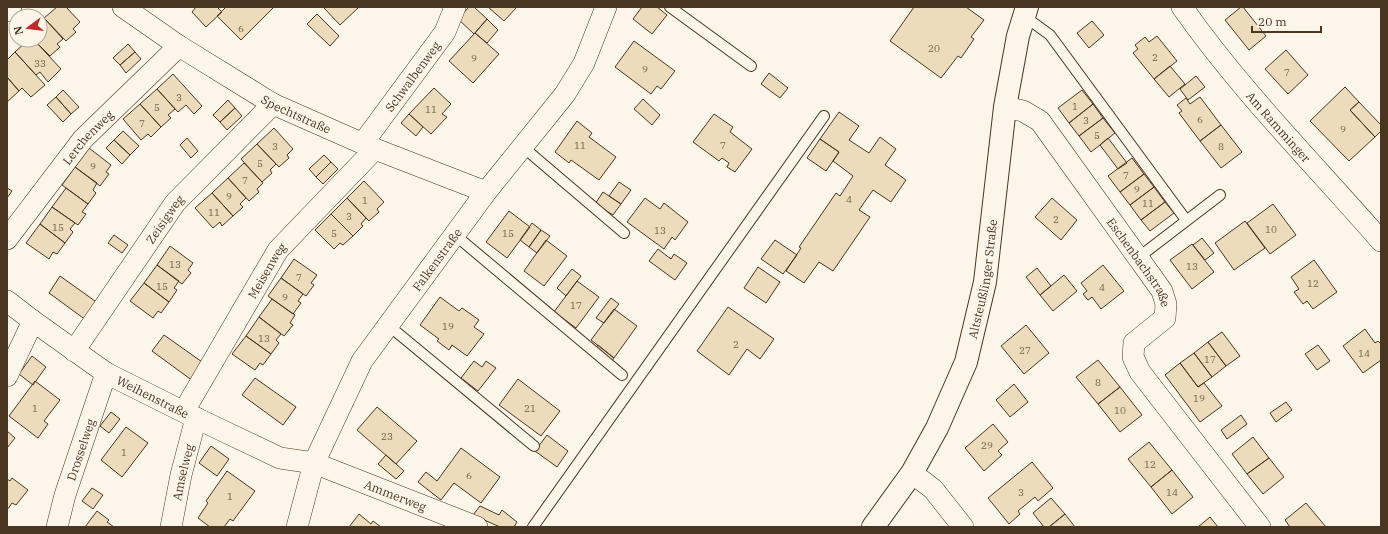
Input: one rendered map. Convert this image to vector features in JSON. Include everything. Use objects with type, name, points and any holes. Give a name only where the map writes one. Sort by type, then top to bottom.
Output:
[{"type":"street","points":[[7,11],[11,7]]},
{"type":"street","name":"Spechtstraße","points":[[123,7],[179,46],[274,104],[369,146],[486,192]]},
{"type":"street","name":"Schwalbenweg","points":[[369,146],[445,32],[456,7]]},
{"type":"street","name":"Falkenstraße","points":[[297,527],[314,463],[362,361],[486,192],[565,94],[584,63],[606,7]]},
{"type":"street","name":"Am Ramminger","points":[[1182,7],[1211,49],[1284,135],[1381,241]]},
{"type":"street","name":"Altsteußlinger Straße","points":[[873,527],[912,473],[937,428],[966,362],[985,282],[1005,107],[1018,36],[1026,11]]},
{"type":"street","name":"Lerchenweg","points":[[7,239],[82,139],[179,46]]},
{"type":"street","name":"Zeisigweg","points":[[74,351],[175,202],[274,104]]},
{"type":"street","name":"Eschenbachstraße","points":[[1005,107],[1023,111],[1040,121],[1162,291],[1166,304],[1165,318],[1134,343],[1133,357],[1140,372],[1260,527]]},
{"type":"street","name":"Meisenweg","points":[[190,415],[278,250],[369,146]]},
{"type":"street","name":"Weihenstraße","points":[[7,301],[32,322],[106,373],[280,458],[314,463]]},
{"type":"street","points":[[7,376],[32,322]]},
{"type":"street","name":"Drosselweg","points":[[58,527],[65,495],[106,373]]},
{"type":"street","name":"Amselweg","points":[[171,527],[181,476],[190,415]]},
{"type":"street","name":"Ammerweg","points":[[314,463],[477,527]]},
{"type":"street","points":[[912,473],[933,488],[963,527]]},
{"type":"lane","points":[[670,7],[751,66]]},
{"type":"lane","points":[[1026,11],[1050,35],[1186,220]]},
{"type":"lane","points":[[533,527],[824,116]]},
{"type":"lane","points":[[523,147],[624,233]]},
{"type":"lane","points":[[1138,257],[1220,195]]},
{"type":"lane","points":[[455,235],[622,375]]},
{"type":"lane","points":[[388,325],[534,446]]},
{"type":"building","points":[[57,7],[66,7],[80,22],[73,29],[76,32],[66,41],[48,22],[48,15]]},
{"type":"building","points":[[196,7],[217,7],[222,12],[206,27],[192,12]]},
{"type":"building","points":[[226,7],[274,7],[241,40],[217,16]]},
{"type":"building","points":[[323,7],[359,7],[340,25]]},
{"type":"building","points":[[469,7],[474,7],[487,19],[474,34],[458,19]]},
{"type":"building","points":[[488,7],[517,7],[504,21]]},
{"type":"building","points":[[642,7],[657,7],[667,15],[652,34],[633,19]]},
{"type":"building","points":[[914,7],[966,7],[984,20],[971,37],[974,39],[961,58],[958,56],[941,78],[890,41]]},
{"type":"building","points":[[1243,7],[1266,36],[1249,50],[1225,20]]},
{"type":"building","points":[[317,14],[339,36],[330,46],[307,24]]},
{"type":"building","points":[[487,19],[498,30],[487,43],[475,33]]},
{"type":"building","points":[[1092,21],[1104,35],[1089,48],[1077,33]]},
{"type":"building","points":[[48,22],[63,39],[57,44],[60,47],[50,56],[42,48],[48,48]]},
{"type":"building","points":[[475,33],[499,54],[473,83],[449,61]]},
{"type":"building","points":[[1157,36],[1177,61],[1154,79],[1133,53],[1138,49],[1135,45],[1145,37],[1149,42]]},
{"type":"building","points":[[634,41],[675,71],[661,89],[657,86],[651,94],[615,67]]},
{"type":"building","points":[[128,44],[135,52],[120,65],[113,58]]},
{"type":"building","points":[[19,48],[41,48],[61,69],[48,82],[40,72],[36,75],[15,52]]},
{"type":"building","points":[[1286,50],[1308,75],[1288,94],[1265,69]]},
{"type":"building","points":[[15,52],[45,85],[31,97],[22,88],[19,91],[7,77],[7,60]]},
{"type":"building","points":[[135,52],[141,59],[126,73],[120,65]]},
{"type":"building","points":[[1170,66],[1185,84],[1169,97],[1154,79]]},
{"type":"building","points":[[769,73],[788,88],[780,98],[761,84]]},
{"type":"building","points":[[173,74],[202,106],[194,114],[186,105],[178,112],[157,89]]},
{"type":"building","points":[[1196,76],[1205,87],[1188,100],[1180,89]]},
{"type":"building","points":[[7,77],[19,91],[7,102]]},
{"type":"building","points":[[1345,87],[1359,102],[1350,110],[1375,137],[1349,161],[1310,121]]},
{"type":"building","points":[[434,88],[451,104],[442,114],[447,117],[431,134],[409,114]]},
{"type":"building","points":[[157,89],[175,109],[168,115],[171,118],[161,127],[140,104]]},
{"type":"building","points":[[63,90],[79,107],[71,114],[56,97]]},
{"type":"building","points":[[1082,90],[1093,104],[1069,123],[1058,108]]},
{"type":"building","points":[[56,97],[71,114],[63,122],[47,105]]},
{"type":"building","points":[[1200,97],[1221,125],[1200,141],[1179,113],[1182,111],[1177,105],[1186,98],[1190,104]]},
{"type":"building","points":[[643,99],[660,115],[652,125],[634,109]]},
{"type":"building","points":[[228,100],[235,108],[220,122],[213,115]]},
{"type":"building","points":[[1359,102],[1381,125],[1381,131],[1375,137],[1350,110]]},
{"type":"building","points":[[140,104],[161,127],[151,137],[148,134],[141,140],[123,119]]},
{"type":"building","points":[[1093,104],[1103,118],[1079,136],[1069,123]]},
{"type":"building","points":[[235,108],[242,116],[227,130],[220,122]]},
{"type":"building","points":[[839,112],[859,126],[849,140],[869,153],[880,137],[896,149],[885,165],[906,180],[891,202],[873,190],[859,210],[870,217],[833,271],[819,262],[804,283],[786,271],[801,248],[799,247],[836,193],[840,196],[853,176],[833,161],[839,152],[820,139]]},
{"type":"building","points":[[409,114],[423,127],[416,136],[401,123]]},
{"type":"building","points":[[714,114],[733,127],[730,132],[752,149],[735,172],[727,167],[729,163],[722,158],[719,161],[693,142]]},
{"type":"building","points":[[1103,118],[1115,133],[1091,152],[1079,136]]},
{"type":"building","points":[[577,121],[592,133],[589,137],[616,157],[599,180],[571,160],[569,163],[555,152]]},
{"type":"building","points":[[1221,125],[1242,152],[1221,168],[1200,141]]},
{"type":"building","points":[[274,128],[293,149],[287,155],[289,158],[279,167],[257,144]]},
{"type":"building","points":[[123,131],[139,146],[130,155],[114,140]]},
{"type":"building","points":[[187,138],[198,151],[191,158],[180,145]]},
{"type":"building","points":[[1108,138],[1127,163],[1118,169],[1100,145]]},
{"type":"building","points":[[820,139],[839,152],[826,171],[807,158]]},
{"type":"building","points":[[114,140],[130,155],[122,164],[106,148]]},
{"type":"building","points":[[257,144],[276,164],[270,170],[272,173],[262,182],[241,159]]},
{"type":"building","points":[[89,148],[111,165],[106,172],[109,174],[100,186],[75,167]]},
{"type":"building","points":[[324,155],[331,162],[316,177],[309,169]]},
{"type":"building","points":[[1132,158],[1144,174],[1120,192],[1108,176]]},
{"type":"building","points":[[331,162],[338,169],[323,184],[316,177]]},
{"type":"building","points":[[244,163],[263,183],[257,189],[259,192],[249,201],[228,178]]},
{"type":"building","points":[[75,167],[97,183],[93,190],[96,193],[88,204],[62,185]]},
{"type":"building","points":[[1144,174],[1154,187],[1130,205],[1120,192]]},
{"type":"building","points":[[228,178],[246,198],[240,204],[243,207],[233,216],[212,193]]},
{"type":"building","points":[[364,181],[384,202],[377,209],[379,212],[369,221],[347,198]]},
{"type":"building","points":[[619,182],[631,190],[621,204],[609,196]]},
{"type":"building","points":[[1154,187],[1165,202],[1141,220],[1130,205]]},
{"type":"building","points":[[7,188],[12,191],[7,198]]},
{"type":"building","points":[[66,188],[88,204],[82,212],[86,214],[78,225],[52,207]]},
{"type":"building","points":[[603,192],[621,204],[613,215],[595,204]]},
{"type":"building","points":[[212,193],[233,216],[222,226],[220,222],[213,228],[195,208]]},
{"type":"building","points":[[347,198],[366,218],[361,224],[363,226],[353,236],[331,214]]},
{"type":"building","points":[[645,198],[660,209],[664,203],[688,222],[675,240],[672,237],[664,249],[627,222]]},
{"type":"building","points":[[1052,198],[1077,220],[1061,240],[1035,217]]},
{"type":"building","points":[[1165,202],[1174,213],[1150,231],[1141,220]]},
{"type":"building","points":[[1273,204],[1296,235],[1270,254],[1247,223]]},
{"type":"building","points":[[52,207],[75,223],[70,229],[73,232],[65,243],[40,224]]},
{"type":"building","points":[[509,211],[530,227],[507,258],[486,242]]},
{"type":"building","points":[[331,214],[353,236],[343,245],[340,243],[334,249],[315,230]]},
{"type":"building","points":[[1245,221],[1265,248],[1234,270],[1215,243]]},
{"type":"building","points":[[532,223],[541,230],[529,247],[520,240]]},
{"type":"building","points":[[40,224],[65,243],[57,254],[53,252],[49,259],[26,243]]},
{"type":"building","points":[[541,230],[550,236],[537,253],[529,247]]},
{"type":"building","points":[[114,235],[128,245],[122,253],[108,243]]},
{"type":"building","points":[[1202,238],[1214,253],[1205,260],[1193,245]]},
{"type":"building","points":[[546,240],[567,256],[544,286],[524,271]]},
{"type":"building","points":[[775,240],[797,255],[783,274],[761,259]]},
{"type":"building","points":[[1192,244],[1214,272],[1192,289],[1170,260]]},
{"type":"building","points":[[170,246],[193,263],[188,270],[191,273],[182,284],[157,265]]},
{"type":"building","points":[[658,249],[671,259],[674,254],[687,263],[675,280],[649,261]]},
{"type":"building","points":[[294,259],[317,275],[311,283],[314,285],[306,296],[281,278]]},
{"type":"building","points":[[1314,260],[1337,292],[1313,309],[1307,301],[1303,304],[1294,292],[1299,289],[1291,277]]},
{"type":"building","points":[[157,265],[179,281],[174,288],[177,290],[169,302],[144,283]]},
{"type":"building","points":[[1103,265],[1124,291],[1101,309],[1092,297],[1088,300],[1083,294],[1087,291],[1081,283]]},
{"type":"building","points":[[758,267],[780,282],[766,303],[744,288]]},
{"type":"building","points":[[1037,268],[1051,286],[1040,295],[1026,277]]},
{"type":"building","points":[[572,269],[581,276],[566,296],[557,288]]},
{"type":"building","points":[[1064,275],[1077,291],[1053,311],[1040,295]]},
{"type":"building","points":[[60,276],[102,306],[90,323],[49,293]]},
{"type":"building","points":[[281,278],[303,294],[298,301],[301,303],[293,314],[268,296]]},
{"type":"building","points":[[577,281],[599,297],[576,328],[554,312]]},
{"type":"building","points":[[144,283],[169,302],[161,313],[158,311],[153,318],[130,301]]},
{"type":"building","points":[[440,297],[459,311],[462,308],[479,320],[474,327],[484,334],[467,356],[452,345],[449,350],[437,341],[439,339],[420,325]]},
{"type":"building","points":[[611,298],[619,304],[604,323],[596,318]]},
{"type":"building","points":[[272,299],[295,315],[290,323],[293,325],[284,336],[259,317]]},
{"type":"building","points":[[728,307],[774,339],[760,359],[747,349],[729,375],[697,351]]},
{"type":"building","points":[[614,309],[637,326],[614,358],[591,340]]},
{"type":"building","points":[[259,317],[281,334],[276,340],[279,343],[271,354],[246,336]]},
{"type":"building","points":[[1026,325],[1049,353],[1024,374],[1001,346]]},
{"type":"building","points":[[1365,329],[1375,343],[1378,341],[1381,344],[1381,360],[1363,373],[1343,346]]},
{"type":"building","points":[[1222,332],[1240,356],[1226,366],[1208,342]]},
{"type":"building","points":[[164,335],[205,364],[193,381],[152,351]]},
{"type":"building","points":[[246,336],[271,354],[263,365],[260,363],[255,370],[232,354]]},
{"type":"building","points":[[1208,342],[1226,366],[1212,377],[1194,353]]},
{"type":"building","points":[[598,345],[614,358],[607,367],[591,355]]},
{"type":"building","points":[[1318,345],[1330,361],[1317,370],[1305,354]]},
{"type":"building","points":[[1194,353],[1212,377],[1198,387],[1180,363]]},
{"type":"building","points":[[32,356],[46,367],[33,385],[19,374]]},
{"type":"building","points":[[1098,360],[1120,387],[1098,404],[1076,377]]},
{"type":"building","points":[[474,361],[482,367],[486,361],[496,368],[478,391],[461,378]]},
{"type":"building","points":[[1180,363],[1198,387],[1204,383],[1222,406],[1200,422],[1165,375]]},
{"type":"building","points":[[255,378],[296,407],[283,425],[242,395]]},
{"type":"building","points":[[518,379],[560,411],[541,436],[499,405]]},
{"type":"building","points":[[35,381],[60,400],[44,421],[48,424],[38,438],[9,416]]},
{"type":"building","points":[[1014,384],[1028,402],[1010,417],[996,400]]},
{"type":"building","points":[[1120,387],[1142,415],[1120,432],[1098,404]]},
{"type":"building","points":[[1286,402],[1292,410],[1276,422],[1270,413]]},
{"type":"building","points":[[377,407],[417,441],[396,464],[357,430]]},
{"type":"building","points":[[111,412],[120,419],[109,433],[100,426]]},
{"type":"building","points":[[1241,415],[1247,424],[1227,439],[1221,430]]},
{"type":"building","points":[[993,424],[1008,442],[998,451],[1002,455],[984,471],[965,448]]},
{"type":"building","points":[[126,427],[148,443],[122,477],[101,460]]},
{"type":"building","points":[[7,431],[15,438],[7,448]]},
{"type":"building","points":[[547,435],[568,451],[557,467],[535,451]]},
{"type":"building","points":[[1253,437],[1269,458],[1247,474],[1232,454]]},
{"type":"building","points":[[1149,442],[1172,470],[1151,487],[1128,459]]},
{"type":"building","points":[[211,446],[229,459],[217,476],[199,463]]},
{"type":"building","points":[[461,448],[500,477],[481,503],[454,483],[441,500],[418,482],[426,472],[437,481]]},
{"type":"building","points":[[386,455],[404,471],[396,479],[378,464]]},
{"type":"building","points":[[1269,458],[1284,477],[1263,494],[1247,474]]},
{"type":"building","points":[[1032,462],[1053,488],[1038,501],[1035,497],[1018,511],[1020,514],[1009,524],[988,498]]},
{"type":"building","points":[[1172,470],[1193,497],[1172,514],[1151,487]]},
{"type":"building","points":[[227,471],[255,491],[233,521],[230,519],[224,527],[210,527],[198,518],[208,503],[206,501]]},
{"type":"building","points":[[12,478],[28,490],[16,505],[12,503],[7,510],[7,479],[10,481]]},
{"type":"building","points":[[92,488],[103,495],[93,509],[82,501]]},
{"type":"building","points":[[1051,498],[1065,514],[1049,527],[1044,527],[1033,513]]},
{"type":"building","points":[[1306,503],[1326,527],[1290,527],[1285,520]]},
{"type":"building","points":[[480,506],[499,515],[502,510],[517,522],[514,527],[500,527],[473,515]]},
{"type":"building","points":[[97,511],[109,520],[107,522],[114,527],[85,527]]},
{"type":"building","points":[[359,514],[371,524],[373,521],[381,527],[349,527]]},
{"type":"building","points":[[1065,514],[1075,527],[1049,527]]},
{"type":"building","points":[[1210,517],[1218,527],[1198,527]]}]
